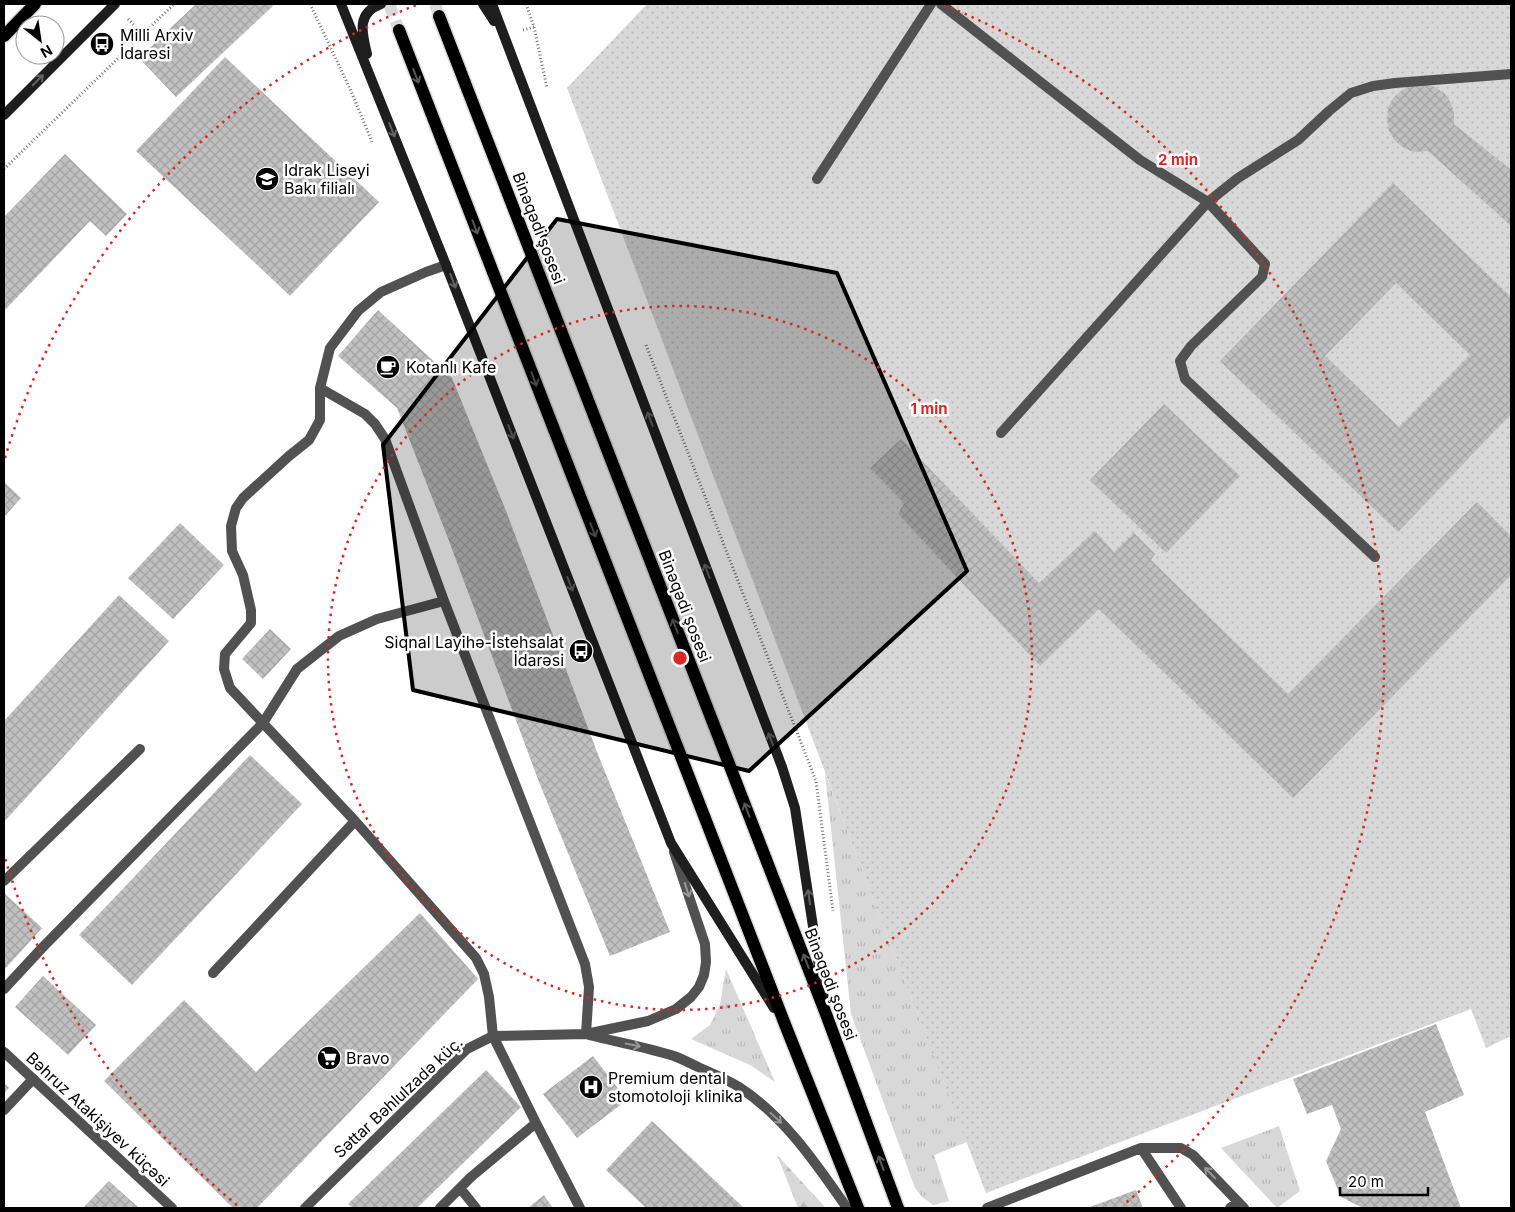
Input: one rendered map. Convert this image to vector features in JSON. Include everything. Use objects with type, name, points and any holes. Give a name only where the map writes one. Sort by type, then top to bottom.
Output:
[{"type":"main road","points":[[4,36],[35,4]]},
{"type":"main road","points":[[4,114],[114,4]]},
{"type":"main road","points":[[341,4],[446,265],[671,843],[786,1027]]},
{"type":"main road","points":[[374,83],[362,31],[363,20],[368,12],[381,4]]},
{"type":"main road","points":[[483,4],[504,36]]},
{"type":"main road","points":[[492,4],[782,767],[795,808],[826,1014]]},
{"type":"main road","name":"Binəqədi şosesi","points":[[439,16],[826,1014],[898,1208]]},
{"type":"main road","points":[[399,30],[858,1208]]},
{"type":"street","points":[[817,179],[931,4]]},
{"type":"street","points":[[942,4],[1140,160],[1208,202],[1265,264],[1262,277],[1191,346],[1180,361],[1185,379],[1375,557]]},
{"type":"street","points":[[1001,433],[1208,202],[1238,178],[1298,140],[1351,93],[1373,86],[1395,83],[1511,74]]},
{"type":"street","points":[[446,265],[381,292],[358,311],[330,348],[320,388],[320,420],[309,440],[243,498],[236,508],[231,526],[232,551],[243,575],[251,610],[251,623],[226,654],[224,669],[230,688],[354,821],[476,958],[484,974],[489,996],[493,1036],[580,1208]]},
{"type":"street","points":[[320,388],[365,414],[375,424],[385,439],[444,601],[585,964],[589,987],[586,1034]]},
{"type":"street","points":[[4,990],[49,941],[263,723],[297,669],[339,636],[377,619],[444,601]]},
{"type":"street","points":[[4,881],[140,749]]},
{"type":"street","points":[[213,973],[354,821]]},
{"type":"street","points":[[586,1034],[648,1021],[676,1009],[691,997],[699,987],[704,975],[706,962],[704,944],[671,843]]},
{"type":"street","points":[[586,1034],[675,1056],[716,1074],[739,1087],[785,1126],[818,1167],[847,1208]]},
{"type":"street","name":"Səttar Bəhlulzadə küç.","points":[[305,1208],[467,1049],[493,1036],[586,1034]]},
{"type":"street","name":"Bəhruz Atakişiyev küçəsi","points":[[4,1052],[172,1208]]},
{"type":"street","points":[[4,1110],[33,1079]]},
{"type":"street","points":[[440,1208],[478,1171],[536,1122]]},
{"type":"street","points":[[987,1208],[1141,1148],[1180,1148],[1193,1155],[1237,1206]]},
{"type":"street","points":[[1141,1148],[1181,1208]]},
{"type":"street","points":[[460,1188],[476,1208]]},
{"type":"path","points":[[4,169],[174,4]]},
{"type":"path","points":[[310,4],[374,145]]},
{"type":"highlighted area","points":[[557,219],[837,273],[967,571],[749,771],[413,690],[383,445]]},
{"type":"green space","points":[[647,4],[1511,4],[1511,1036],[1486,1048],[1471,1009],[986,1193],[567,88]]},
{"type":"green space","points":[[825,773],[967,1142],[934,1155],[949,1201],[933,1205],[922,1197],[915,1188],[851,1014]]},
{"type":"green space","points":[[726,969],[775,1082],[750,1065],[691,1039],[710,1025],[720,1004]]},
{"type":"green space","points":[[1279,1126],[1300,1191],[1277,1208],[1221,1148]]},
{"type":"green space","points":[[777,1155],[826,1208],[798,1208]]},
{"type":"building","points":[[196,4],[275,4],[176,97],[139,58]]},
{"type":"building","points":[[225,57],[379,202],[290,296],[136,151]]},
{"type":"building","points":[[1424,84],[1435,87],[1445,94],[1451,103],[1454,113],[1454,124],[1511,170],[1511,226],[1428,151],[1414,152],[1404,148],[1395,141],[1389,131],[1387,120],[1388,108],[1393,98],[1402,90],[1412,85]]},
{"type":"building","points":[[65,154],[127,214],[106,236],[90,221],[4,311],[4,217]]},
{"type":"building","points":[[1393,183],[1511,297],[1511,414],[1398,532],[1220,361]],"holes":[[[1396,283],[1470,355],[1399,427],[1325,356]]]},
{"type":"building","points":[[378,310],[452,378],[506,511],[599,757],[670,932],[610,956],[539,782],[397,408],[338,356]]},
{"type":"building","points":[[1164,404],[1240,476],[1166,553],[1090,480]]},
{"type":"building","points":[[901,439],[1039,583],[1095,531],[1114,552],[1134,533],[1155,554],[1151,560],[1288,694],[1477,502],[1511,536],[1511,575],[1293,798],[1099,609],[1040,666],[898,514],[904,503],[870,468]]},
{"type":"building","points":[[4,482],[21,498],[4,517]]},
{"type":"building","points":[[180,523],[224,565],[173,619],[128,578]]},
{"type":"building","points":[[119,595],[169,641],[4,822],[4,721]]},
{"type":"building","points":[[270,629],[291,649],[263,679],[242,659]]},
{"type":"building","points":[[250,755],[302,804],[132,985],[79,935]]},
{"type":"building","points":[[4,893],[42,928],[4,970]]},
{"type":"building","points":[[420,913],[478,979],[257,1208],[233,1208],[104,1081],[184,1000],[256,1072]]},
{"type":"building","points":[[43,976],[96,1025],[68,1055],[15,1007]]},
{"type":"building","points":[[1436,1024],[1464,1095],[1425,1112],[1461,1208],[1363,1208],[1341,1197],[1326,1161],[1341,1129],[1332,1105],[1307,1114],[1293,1079]]},
{"type":"building","points":[[593,1056],[627,1100],[577,1138],[543,1094]]},
{"type":"building","points":[[486,1070],[521,1107],[417,1208],[353,1208],[348,1204]]},
{"type":"building","points":[[4,1083],[9,1088],[4,1093]]},
{"type":"building","points":[[652,1121],[744,1208],[646,1208],[606,1170]]},
{"type":"building","points":[[109,1181],[139,1208],[83,1208]]},
{"type":"building","points":[[1136,1190],[1143,1208],[1087,1208]]},
{"type":"building","points":[[544,1195],[553,1208],[528,1208]]},
{"type":"tunnel","points":[[389,4],[399,30]]},
{"type":"tunnel","points":[[435,4],[439,16]]},
{"type":"place","name":"Milli Arxiv İdarəsi","points":[[102,44]]},
{"type":"place","name":"Idrak Liseyi Bakı filialı","points":[[267,179]]},
{"type":"place","name":"Kotanlı Kafe","points":[[388,367]]},
{"type":"place","name":"Siqnal Layihə-İstehsalat İdarəsi","points":[[581,651]]},
{"type":"place","name":"Bravo","points":[[329,1058]]},
{"type":"place","name":"Premium dental stomotoloji klinika","points":[[591,1087]]}]
